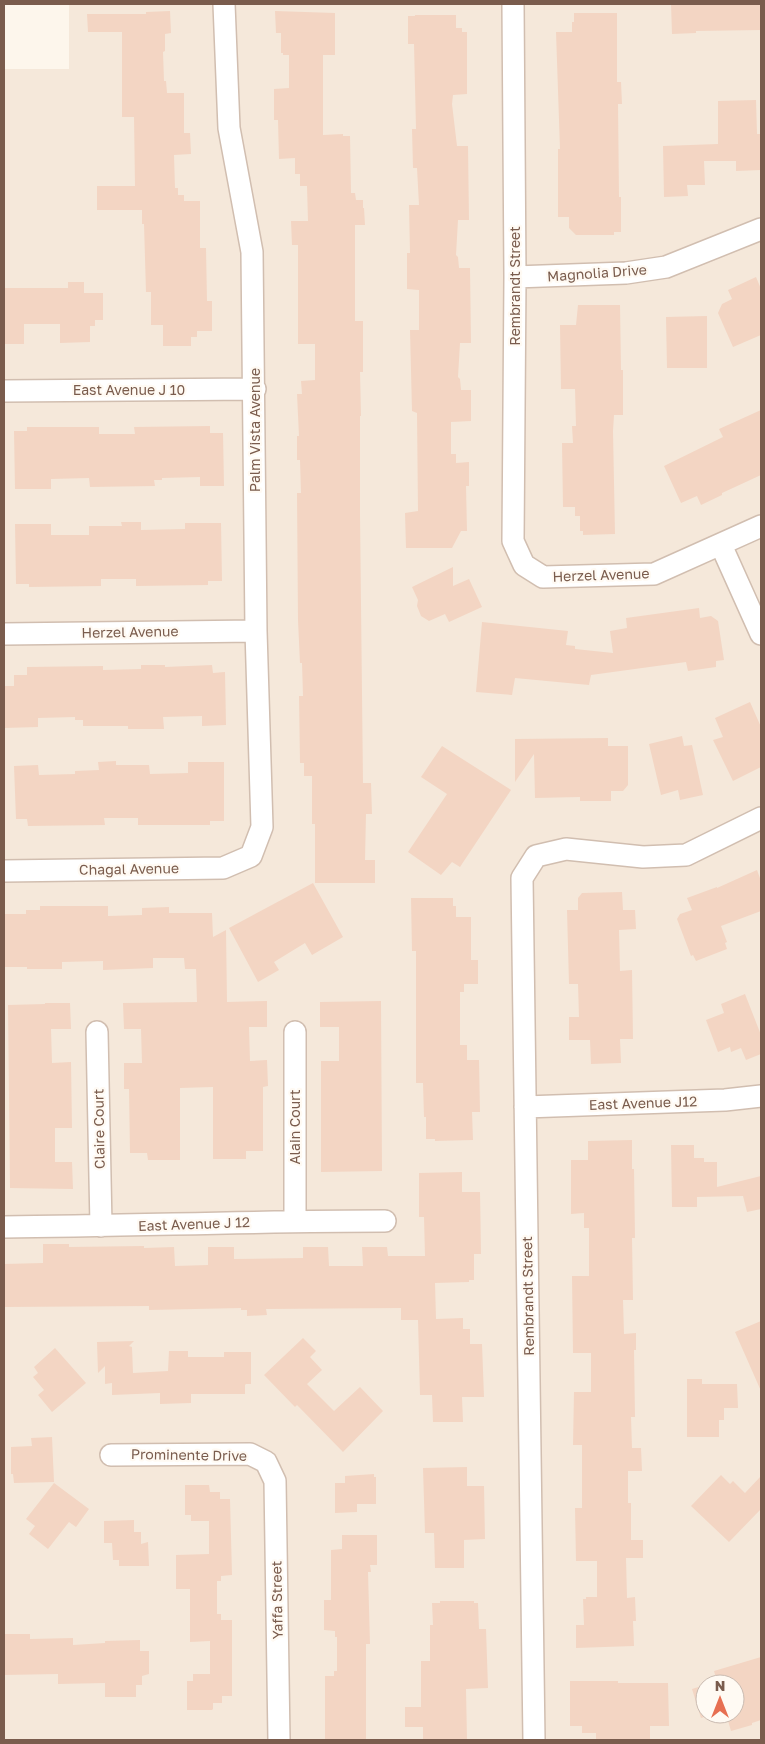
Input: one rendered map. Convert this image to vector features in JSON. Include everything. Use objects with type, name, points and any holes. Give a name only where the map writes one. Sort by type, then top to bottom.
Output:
[{"type":"street","name":"Palm Vista Avenue","points":[[224,4],[229,128],[252,252],[255,389],[256,631],[262,827],[251,856]]},
{"type":"street","name":"Rembrandt Street","points":[[513,4],[515,277],[513,541],[524,565]]},
{"type":"street","name":"Magnolia Drive","points":[[515,277],[626,273],[666,267],[761,229]]},
{"type":"street","name":"East Avenue J 10","points":[[4,391],[255,389]]},
{"type":"street","name":"Herzel Avenue","points":[[524,565],[544,577],[654,574],[761,526]]},
{"type":"street","points":[[721,545],[761,634]]},
{"type":"street","name":"Herzel Avenue","points":[[4,634],[256,631]]},
{"type":"street","name":"Rembrandt Street","points":[[534,1740],[522,878],[536,856],[566,849],[643,857],[686,855],[761,818]]},
{"type":"street","name":"Chagal Avenue","points":[[4,871],[222,868],[251,856]]},
{"type":"street","name":"Claire Court","points":[[97,1032],[101,1226]]},
{"type":"street","name":"Alain Court","points":[[295,1032],[295,1221]]},
{"type":"street","name":"East Avenue J12","points":[[525,1107],[725,1100],[761,1096]]},
{"type":"street","name":"East Avenue J 12","points":[[4,1227],[384,1221]]},
{"type":"street","name":"Prominente Drive","points":[[111,1455],[250,1454],[266,1462]]},
{"type":"street","name":"Yaffa Street","points":[[266,1462],[275,1481],[279,1740]]},
{"type":"shaded area","points":[[69,4],[761,4],[761,1740],[4,1740],[4,69],[69,69]]},
{"type":"building","points":[[671,4],[761,4],[761,30],[696,31],[696,33],[672,34]]},
{"type":"building","points":[[170,11],[171,33],[165,34],[165,51],[163,52],[164,81],[166,81],[167,93],[184,93],[184,133],[190,133],[191,154],[174,155],[175,188],[178,188],[178,195],[184,195],[184,201],[200,201],[200,248],[206,248],[207,301],[212,301],[212,331],[197,331],[197,337],[191,337],[191,346],[163,346],[163,325],[151,325],[151,292],[146,292],[142,210],[97,210],[97,186],[135,186],[134,117],[122,117],[122,32],[88,32],[87,14],[146,14],[146,12]]},
{"type":"building","points":[[275,11],[335,13],[335,55],[323,55],[323,135],[343,134],[343,136],[350,136],[351,193],[355,193],[356,200],[363,200],[364,208],[365,225],[355,225],[355,321],[363,321],[363,372],[360,372],[360,515],[363,783],[371,783],[372,814],[366,814],[365,860],[375,860],[375,883],[315,883],[315,824],[312,824],[312,776],[304,776],[304,763],[300,763],[299,696],[303,696],[298,620],[297,493],[301,493],[300,460],[297,460],[297,436],[299,436],[297,394],[302,394],[301,381],[315,380],[315,344],[298,344],[298,245],[292,245],[291,221],[308,221],[307,186],[300,186],[300,174],[295,174],[295,158],[279,159],[278,120],[274,120],[274,89],[289,88],[289,55],[281,53],[281,33],[276,33]]},
{"type":"building","points":[[574,13],[617,13],[617,82],[621,82],[622,104],[618,104],[621,232],[614,232],[614,235],[576,235],[569,228],[569,217],[558,217],[558,149],[560,149],[556,32],[572,32]]},
{"type":"building","points":[[456,15],[456,28],[462,28],[462,32],[467,32],[467,94],[453,95],[452,104],[457,146],[468,146],[469,220],[458,220],[456,255],[459,268],[470,268],[471,343],[460,343],[458,377],[461,390],[471,390],[471,421],[451,422],[451,454],[456,454],[456,463],[469,462],[469,486],[466,486],[467,531],[461,531],[452,548],[406,548],[405,513],[418,511],[417,413],[412,411],[410,330],[419,330],[419,290],[407,289],[407,253],[410,253],[409,205],[419,205],[417,168],[413,168],[412,129],[416,129],[414,44],[408,44],[408,16]]},
{"type":"building","points":[[756,100],[757,134],[761,134],[761,170],[736,171],[736,161],[704,161],[705,185],[687,185],[688,196],[664,197],[663,146],[718,144],[718,101]]},
{"type":"building","points":[[756,277],[761,289],[761,335],[733,347],[718,313],[722,304],[732,299],[728,290]]},
{"type":"building","points":[[68,282],[84,282],[84,293],[103,293],[103,320],[95,320],[95,326],[90,326],[90,342],[60,343],[60,324],[24,324],[24,344],[4,344],[4,288],[68,288]]},
{"type":"building","points":[[578,305],[620,305],[623,415],[614,415],[615,534],[583,535],[583,531],[580,531],[580,516],[575,516],[575,507],[563,507],[562,443],[573,443],[572,426],[576,426],[575,389],[561,389],[560,325],[576,325]]},
{"type":"building","points":[[707,316],[707,368],[667,368],[666,317]]},
{"type":"building","points":[[761,410],[761,475],[701,505],[697,496],[681,503],[664,466],[723,437],[719,429]]},
{"type":"building","points":[[210,426],[210,433],[223,433],[224,486],[200,486],[200,477],[162,478],[162,480],[154,480],[155,486],[90,487],[89,478],[51,479],[51,489],[15,489],[14,431],[27,431],[27,427],[99,427],[99,434],[135,434],[134,427]]},
{"type":"building","points":[[121,522],[141,522],[141,530],[185,529],[185,523],[221,523],[222,581],[208,581],[208,585],[136,586],[136,579],[101,579],[101,586],[29,587],[29,584],[16,584],[15,524],[51,524],[51,535],[89,535],[89,526],[122,526]]},
{"type":"building","points":[[453,567],[453,586],[469,579],[482,607],[449,622],[445,614],[429,621],[421,616],[417,606],[418,600],[412,587]]},
{"type":"building","points":[[699,608],[700,618],[711,616],[718,621],[724,660],[716,661],[716,667],[688,671],[686,662],[591,675],[589,685],[515,678],[512,695],[476,692],[482,622],[568,631],[566,645],[575,646],[575,649],[613,653],[610,631],[627,628],[626,618]]},
{"type":"building","points":[[141,665],[165,665],[165,667],[212,665],[213,673],[225,672],[226,725],[202,726],[202,716],[163,717],[164,729],[128,729],[128,726],[83,726],[83,720],[75,720],[75,717],[38,718],[38,727],[4,728],[4,686],[14,686],[14,675],[27,675],[27,667],[103,666],[103,670],[141,669]]},
{"type":"building","points":[[750,702],[761,727],[761,767],[733,781],[713,740],[723,737],[715,718]]},
{"type":"building","points":[[682,736],[684,746],[692,745],[703,795],[680,800],[678,790],[661,795],[649,744]]},
{"type":"building","points":[[608,738],[608,746],[628,746],[628,785],[623,791],[611,791],[611,801],[580,801],[580,797],[535,798],[534,754],[515,782],[515,739]]},
{"type":"building","points":[[442,746],[511,790],[460,867],[452,862],[441,875],[408,852],[447,794],[421,777]]},
{"type":"building","points":[[116,761],[116,765],[149,765],[150,774],[188,773],[188,762],[224,762],[224,821],[210,821],[210,825],[138,825],[138,818],[104,818],[105,825],[28,826],[27,819],[16,819],[14,766],[38,765],[39,775],[75,774],[75,771],[99,770],[98,762]]},
{"type":"building","points":[[757,870],[761,881],[761,911],[721,926],[727,942],[725,943],[727,949],[696,961],[693,955],[691,956],[677,919],[680,914],[692,910],[687,898],[717,888]]},
{"type":"building","points":[[313,883],[343,937],[312,955],[305,943],[274,962],[279,970],[258,982],[229,928]]},
{"type":"building","points":[[622,892],[623,910],[635,910],[636,929],[619,930],[620,971],[632,970],[633,1039],[620,1039],[621,1063],[591,1064],[590,1040],[569,1040],[569,1017],[579,1017],[578,984],[569,984],[567,910],[578,910],[578,898],[582,893]]},
{"type":"building","points":[[411,898],[453,898],[453,906],[456,906],[456,917],[471,917],[471,960],[478,960],[478,984],[464,984],[464,992],[460,992],[460,1045],[467,1045],[467,1060],[479,1060],[480,1112],[472,1112],[473,1140],[435,1141],[435,1139],[426,1139],[423,1083],[416,1083],[416,951],[412,951]]},
{"type":"building","points":[[40,906],[108,906],[108,916],[142,915],[142,908],[169,907],[169,913],[212,913],[213,937],[226,930],[227,1002],[267,1001],[267,1027],[249,1027],[250,1061],[267,1060],[268,1086],[263,1087],[263,1151],[246,1151],[246,1159],[213,1159],[213,1087],[180,1088],[180,1160],[148,1160],[147,1153],[130,1153],[129,1089],[124,1089],[124,1063],[142,1063],[141,1029],[124,1029],[123,1003],[197,1002],[196,969],[185,969],[184,958],[153,958],[153,968],[103,970],[103,961],[62,962],[62,969],[4,967],[4,914],[26,914],[26,910],[40,910]]},
{"type":"building","points":[[745,994],[761,1035],[761,1054],[746,1060],[741,1048],[731,1052],[730,1047],[718,1052],[706,1020],[724,1013],[721,1004]]},
{"type":"building","points":[[381,1001],[382,1171],[321,1172],[321,1061],[339,1061],[339,1027],[320,1027],[320,1002]]},
{"type":"building","points":[[70,1003],[71,1029],[51,1029],[52,1063],[71,1062],[72,1128],[55,1128],[55,1162],[72,1162],[73,1189],[10,1188],[8,1005]]},
{"type":"building","points":[[632,1140],[635,1238],[632,1238],[633,1300],[623,1300],[624,1334],[636,1333],[636,1350],[634,1350],[635,1417],[631,1417],[632,1448],[641,1448],[642,1471],[628,1471],[628,1503],[631,1503],[631,1540],[643,1540],[643,1558],[626,1558],[627,1598],[635,1597],[636,1621],[633,1621],[634,1646],[576,1648],[576,1625],[584,1625],[583,1599],[586,1599],[586,1597],[597,1597],[597,1561],[576,1561],[575,1508],[582,1508],[582,1445],[573,1445],[574,1392],[591,1392],[591,1353],[573,1353],[572,1276],[589,1276],[589,1228],[584,1228],[584,1213],[571,1214],[571,1160],[588,1160],[588,1141]]},
{"type":"building","points":[[671,1145],[694,1145],[694,1158],[704,1158],[704,1162],[717,1162],[717,1187],[761,1176],[761,1209],[747,1212],[743,1196],[697,1197],[697,1207],[672,1207]]},
{"type":"building","points":[[462,1172],[462,1192],[480,1192],[481,1254],[474,1254],[474,1280],[469,1280],[469,1282],[435,1283],[436,1319],[463,1318],[463,1329],[470,1329],[470,1344],[482,1344],[484,1397],[462,1397],[463,1422],[433,1422],[432,1395],[420,1395],[418,1320],[401,1320],[401,1308],[266,1309],[267,1315],[247,1316],[247,1310],[241,1310],[241,1308],[149,1310],[149,1306],[4,1307],[4,1264],[43,1263],[43,1244],[69,1244],[69,1247],[174,1247],[175,1266],[208,1265],[208,1247],[234,1247],[234,1259],[303,1258],[303,1247],[328,1247],[329,1266],[363,1266],[362,1247],[387,1247],[388,1256],[425,1256],[424,1217],[419,1217],[419,1173]]},
{"type":"building","points":[[761,1321],[761,1391],[735,1332]]},
{"type":"building","points":[[303,1338],[316,1351],[310,1357],[322,1370],[307,1384],[334,1411],[360,1387],[383,1411],[343,1452],[297,1405],[295,1407],[264,1375]]},
{"type":"building","points":[[134,1341],[129,1346],[132,1347],[133,1373],[168,1371],[169,1351],[188,1351],[188,1357],[224,1357],[224,1352],[251,1352],[251,1384],[245,1385],[245,1394],[191,1394],[191,1403],[160,1404],[160,1393],[112,1395],[112,1383],[105,1384],[105,1366],[98,1373],[97,1342]]},
{"type":"building","points":[[55,1348],[86,1383],[52,1412],[38,1395],[44,1390],[33,1377],[38,1373],[34,1367]]},
{"type":"building","points":[[687,1379],[702,1379],[702,1384],[737,1384],[738,1408],[724,1408],[724,1420],[719,1420],[719,1437],[687,1437]]},
{"type":"building","points":[[52,1437],[54,1482],[14,1483],[13,1474],[11,1474],[11,1447],[32,1446],[31,1438]]},
{"type":"building","points":[[467,1467],[467,1486],[484,1486],[485,1539],[464,1540],[464,1568],[435,1568],[434,1533],[425,1533],[423,1468]]},
{"type":"building","points":[[374,1474],[374,1477],[376,1477],[376,1504],[357,1504],[357,1512],[335,1513],[335,1483],[345,1483],[345,1476]]},
{"type":"building","points":[[721,1475],[730,1484],[733,1481],[745,1493],[761,1476],[761,1509],[729,1542],[691,1506]]},
{"type":"building","points":[[54,1483],[89,1509],[76,1527],[69,1522],[48,1549],[29,1534],[35,1526],[26,1519]]},
{"type":"building","points":[[185,1485],[209,1485],[210,1492],[220,1492],[220,1499],[230,1499],[232,1575],[221,1576],[221,1581],[217,1581],[217,1614],[221,1614],[221,1620],[232,1620],[232,1696],[222,1696],[222,1703],[213,1703],[212,1710],[187,1710],[187,1681],[193,1681],[193,1674],[210,1674],[210,1641],[190,1642],[190,1589],[176,1589],[176,1555],[209,1554],[209,1521],[191,1521],[191,1515],[185,1515]]},
{"type":"building","points":[[134,1520],[134,1532],[141,1532],[141,1544],[148,1542],[149,1566],[119,1566],[119,1560],[113,1560],[112,1543],[104,1543],[104,1521]]},
{"type":"building","points":[[342,1535],[377,1535],[377,1565],[370,1565],[371,1572],[368,1572],[370,1644],[366,1644],[366,1740],[325,1740],[325,1676],[334,1676],[334,1671],[337,1671],[337,1637],[335,1637],[335,1631],[324,1630],[324,1600],[331,1600],[331,1550],[342,1549]]},
{"type":"building","points":[[440,1601],[474,1601],[474,1603],[478,1603],[479,1629],[486,1629],[488,1688],[466,1689],[467,1740],[423,1740],[423,1727],[405,1727],[405,1707],[421,1707],[421,1661],[430,1661],[430,1625],[433,1625],[432,1603],[440,1603]]},
{"type":"building","points":[[4,1634],[30,1634],[30,1639],[73,1638],[73,1645],[105,1643],[105,1641],[140,1640],[140,1651],[149,1651],[149,1674],[142,1676],[142,1685],[136,1685],[136,1697],[105,1697],[105,1683],[58,1684],[58,1674],[4,1675]]},
{"type":"building","points":[[761,1657],[761,1720],[752,1723],[752,1725],[731,1731],[729,1724],[745,1724],[745,1674],[715,1674],[714,1671]]},
{"type":"building","points":[[570,1681],[668,1683],[669,1726],[650,1726],[650,1740],[596,1740],[596,1733],[582,1733],[582,1726],[570,1726]]},
{"type":"building","points":[[695,1688],[695,1699],[692,1689]]}]
